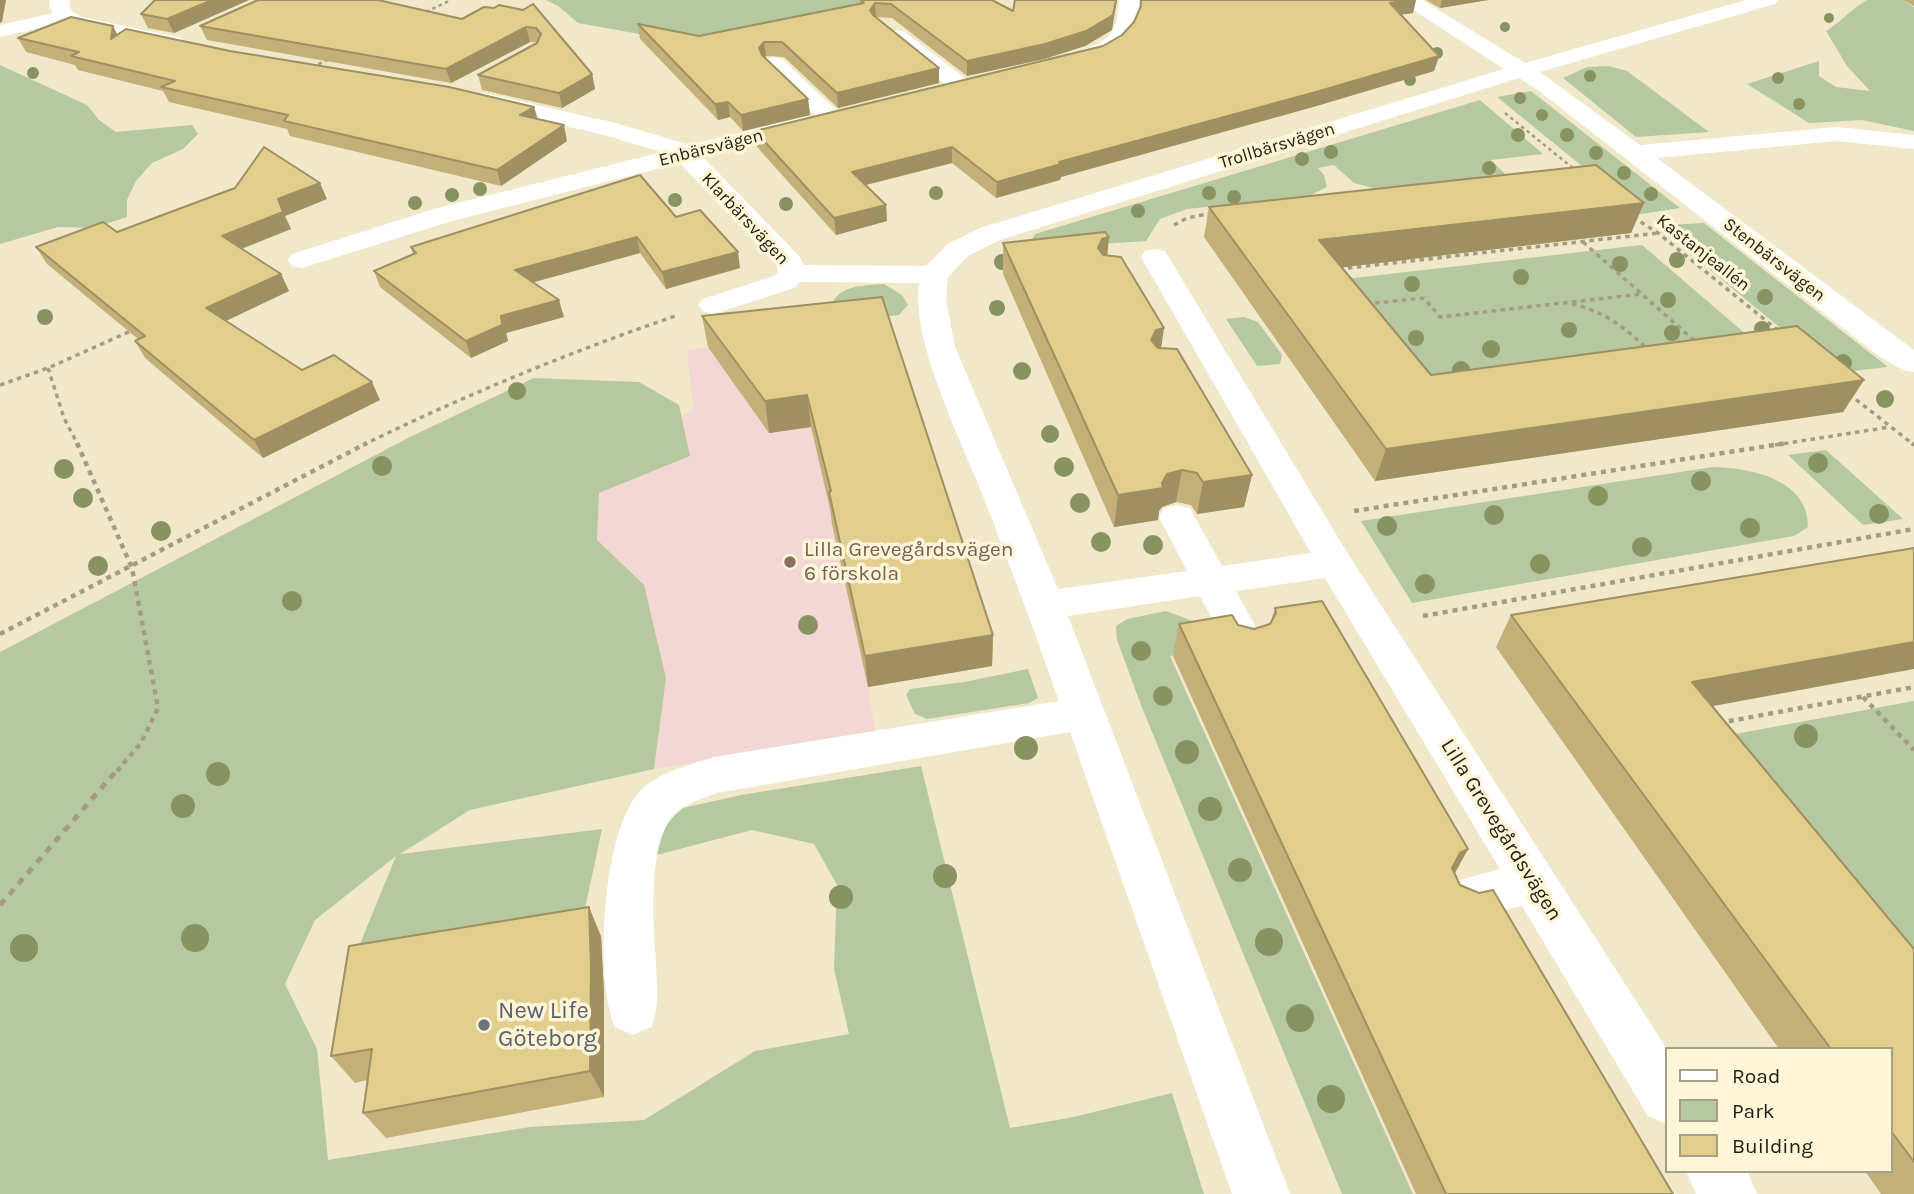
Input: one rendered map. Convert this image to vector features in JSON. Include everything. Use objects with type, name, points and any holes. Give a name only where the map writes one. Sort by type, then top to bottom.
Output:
[{"type":"street","points":[[1056,64],[1112,47],[1126,28],[1130,15],[1129,0]]},
{"type":"street","name":"Stenbärsvägen","points":[[1408,0],[1525,70],[1637,153],[1891,350],[1914,363]]},
{"type":"street","name":"Trollbärsvägen","points":[[934,275],[958,250],[990,234],[1525,70],[1768,0]]},
{"type":"street","points":[[0,31],[62,8],[76,22],[189,43]]},
{"type":"street","points":[[883,24],[962,87]]},
{"type":"street","name":"Enbärsvägen","points":[[302,260],[443,215],[842,115],[774,64]]},
{"type":"street","points":[[938,92],[989,80]]},
{"type":"street","name":"Klarbärsvägen","points":[[470,88],[689,153],[692,163],[707,175],[789,262],[793,274]]},
{"type":"street","points":[[1637,153],[1837,134],[1914,142]]},
{"type":"street","name":"Lilla Grevegårdsvägen","points":[[1151,267],[1204,365],[1308,518],[1666,1095]]},
{"type":"street","points":[[713,305],[768,288],[793,274],[934,275],[931,300],[940,347],[1045,604],[1261,1194]]},
{"type":"street","points":[[1177,517],[1244,644]]},
{"type":"street","points":[[1045,604],[1335,563]]},
{"type":"street","points":[[633,1010],[631,865],[643,823],[655,805],[677,789],[714,775],[1084,713]]},
{"type":"street","points":[[1462,898],[1533,882]]},
{"type":"street","points":[[1715,1173],[1728,1194]]},
{"type":"path","points":[[415,17],[451,0]]},
{"type":"path","points":[[308,69],[332,58]]},
{"type":"path","points":[[1472,86],[1578,172],[1564,174]]},
{"type":"path","points":[[1151,267],[1162,238],[1172,226],[1187,218],[1216,212]]},
{"type":"path","name":"Kastanjeallén","points":[[1630,214],[1658,233],[1783,335],[1770,337]]},
{"type":"path","points":[[1330,270],[1658,233]]},
{"type":"path","points":[[1583,242],[1701,346],[1688,348]]},
{"type":"path","points":[[1359,305],[1424,298],[1440,317],[1642,295]]},
{"type":"path","points":[[1564,303],[1601,312],[1620,322],[1651,353],[1637,355]]},
{"type":"path","points":[[0,634],[132,568],[301,474],[390,431],[611,336],[713,305]]},
{"type":"path","points":[[0,385],[48,368],[145,325]]},
{"type":"path","points":[[0,905],[141,743],[158,708],[132,568],[92,473],[64,418],[48,368]]},
{"type":"path","points":[[1848,393],[1914,445]]},
{"type":"path","points":[[1308,518],[1890,427]]},
{"type":"path","points":[[1374,625],[1914,529]]},
{"type":"path","points":[[1712,724],[1914,687]]},
{"type":"path","points":[[1862,696],[1914,750]]},
{"type":"shaded area","name":"Lilla Grevegårdsvägen 6 förskola","points":[[884,327],[992,666],[868,687],[875,731],[654,769],[666,678],[597,540],[599,493],[690,456],[682,416],[693,409],[687,350]]},
{"type":"green space","points":[[546,0],[870,0],[860,7],[704,40],[656,37],[578,23],[558,6]]},
{"type":"green space","points":[[1867,0],[1902,0],[1914,7],[1914,131],[1862,120],[1809,123],[1747,84],[1819,61],[1819,76],[1836,87],[1870,91],[1847,66],[1826,31]]},
{"type":"green space","points":[[0,65],[87,105],[99,120],[116,132],[192,125],[198,134],[183,149],[152,163],[136,181],[127,200],[127,217],[94,228],[58,227],[0,244]]},
{"type":"green space","points":[[1609,66],[1627,71],[1709,132],[1636,137],[1563,78],[1587,67]]},
{"type":"green space","points":[[1531,91],[1680,208],[1641,214],[1497,97]]},
{"type":"green space","points":[[1480,100],[1543,154],[1491,160],[1507,176],[1377,189],[1354,183],[1334,165],[1318,168],[1324,175],[1327,187],[1309,196],[1187,209],[1160,219],[1146,241],[1027,249],[1035,234]]},
{"type":"green space","points":[[1704,223],[1888,367],[1835,373],[1669,236],[1670,225]]},
{"type":"green space","points":[[1642,245],[1748,336],[1424,378],[1345,279]]},
{"type":"green space","points":[[884,284],[902,295],[908,305],[899,315],[841,322],[834,300],[839,295],[856,287]]},
{"type":"green space","points":[[1244,317],[1258,322],[1282,355],[1280,364],[1257,366],[1226,319]]},
{"type":"green space","points":[[534,378],[639,382],[679,405],[690,456],[599,493],[597,540],[644,585],[666,678],[654,769],[470,810],[400,854],[602,829],[580,932],[353,961],[396,856],[315,920],[285,984],[317,1049],[328,1160],[530,1127],[644,1120],[755,1051],[849,1034],[834,969],[837,885],[814,844],[752,830],[653,856],[662,827],[683,808],[741,795],[921,766],[1010,1128],[1069,1118],[1172,1093],[1204,1194],[0,1194],[0,652],[408,438]]},
{"type":"green space","points":[[1826,450],[1903,519],[1863,525],[1788,455]]},
{"type":"green space","points":[[1713,467],[1760,474],[1788,487],[1799,498],[1806,511],[1808,527],[1794,536],[1412,603],[1361,521]]},
{"type":"green space","points":[[1166,611],[1198,623],[1213,647],[1170,656],[1413,1194],[1342,1194],[1141,705],[1117,640],[1116,626],[1127,619]]},
{"type":"green space","points":[[1028,669],[1038,698],[1029,703],[927,719],[915,714],[906,695],[910,689],[964,682]]},
{"type":"green space","points":[[1914,701],[1914,969],[1724,736]]},
{"type":"building","points":[[155,0],[212,0],[167,19],[141,14]]},
{"type":"building","points":[[258,0],[378,0],[462,19],[484,7],[494,8],[499,5],[523,10],[533,4],[592,74],[559,93],[478,75],[537,43],[541,34],[536,28],[526,27],[446,69],[200,26]]},
{"type":"building","points":[[861,0],[992,0],[1013,11],[1015,0],[1116,0],[1113,15],[1086,31],[1045,44],[967,61],[891,4],[875,3],[870,10],[873,15],[939,68],[837,93],[782,42],[764,42],[759,48],[762,55],[808,99],[741,115],[728,102],[715,104],[638,24],[699,36],[864,3]]},
{"type":"building","points":[[1141,0],[1406,0],[1390,3],[1439,56],[1059,162],[1061,164],[997,182],[952,147],[852,172],[886,205],[834,218],[755,131],[1103,46],[1122,35],[1134,22]]},
{"type":"building","points":[[71,17],[113,26],[111,39],[126,29],[230,51],[449,87],[534,107],[520,115],[564,125],[497,170],[284,121],[288,115],[161,87],[175,81],[71,56],[79,52],[18,38]]},
{"type":"building","points":[[264,147],[320,183],[278,199],[283,212],[222,236],[281,274],[206,308],[302,370],[334,355],[372,382],[254,440],[135,341],[145,336],[36,247],[103,222],[117,232],[235,188]]},
{"type":"building","points":[[1596,165],[1644,203],[1319,240],[1431,375],[1797,326],[1864,380],[1386,449],[1209,207]]},
{"type":"building","points":[[640,175],[676,217],[700,210],[738,252],[662,272],[637,237],[515,270],[559,300],[501,316],[502,325],[466,341],[374,271],[416,253],[411,247]]},
{"type":"building","points":[[1105,232],[1109,237],[1102,239],[1098,248],[1103,255],[1121,257],[1164,328],[1156,330],[1151,340],[1158,348],[1177,349],[1252,475],[1203,482],[1197,473],[1182,470],[1167,474],[1162,483],[1163,488],[1118,495],[1003,243]]},
{"type":"building","points":[[882,297],[993,635],[865,656],[829,492],[831,491],[807,395],[765,401],[702,316]]},
{"type":"building","points":[[1914,548],[1914,642],[1692,682],[1914,949],[1914,1162],[1893,1134],[1893,1047],[1830,1047],[1511,615]]},
{"type":"building","points":[[1322,601],[1468,849],[1460,853],[1452,868],[1460,885],[1479,893],[1493,890],[1673,1194],[1446,1194],[1179,624],[1232,615],[1238,625],[1254,629],[1270,624],[1276,613],[1275,608]]},
{"type":"building","name":"New Life Göteborg","points":[[589,907],[590,1071],[363,1113],[372,1049],[331,1056],[349,946]]},
{"type":"place","name":"Lilla Grevegårdsvägen 6 förskola","points":[[790,562]]},
{"type":"place","name":"New Life Göteborg","points":[[484,1025]]}]
